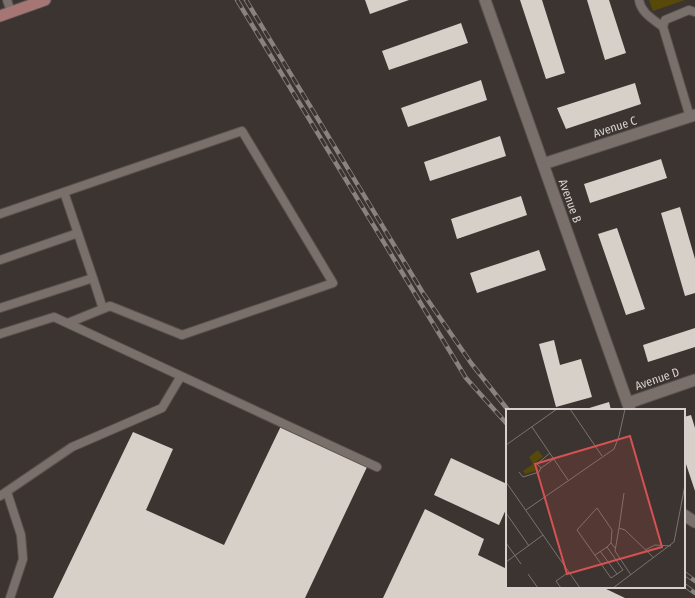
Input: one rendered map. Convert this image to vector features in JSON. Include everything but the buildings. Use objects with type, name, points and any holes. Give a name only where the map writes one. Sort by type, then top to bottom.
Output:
[{"type":"main road","points":[[0,16],[45,0]]},
{"type":"street","name":"Avenue B","points":[[485,0],[629,406]]},
{"type":"street","name":"Avenue C","points":[[543,164],[692,116]]},
{"type":"street","name":"Avenue D","points":[[629,406],[695,380]]},
{"type":"street","points":[[685,516],[695,522]]},
{"type":"lane","points":[[7,0],[11,12]]},
{"type":"lane","points":[[639,0],[643,12],[663,27]]},
{"type":"lane","points":[[692,116],[663,27],[665,20],[689,10],[695,12]]},
{"type":"lane","points":[[0,214],[242,131],[333,283],[182,334],[110,306],[68,323]]},
{"type":"lane","points":[[64,192],[103,309]]},
{"type":"lane","points":[[0,260],[78,233]]},
{"type":"lane","points":[[0,308],[93,278]]},
{"type":"lane","points":[[0,334],[54,317],[377,467]]},
{"type":"lane","points":[[10,598],[23,559],[21,535],[3,494],[72,447],[162,408],[182,376]]},
{"type":"shaded area","points":[[649,0],[685,0],[653,11]]},
{"type":"railway","points":[[237,0],[466,378],[506,423]]},
{"type":"railway","points":[[246,0],[423,293],[471,363],[507,409]]},
{"type":"railway","points":[[685,574],[695,581]]},
{"type":"railway","points":[[685,586],[695,593]]}]
